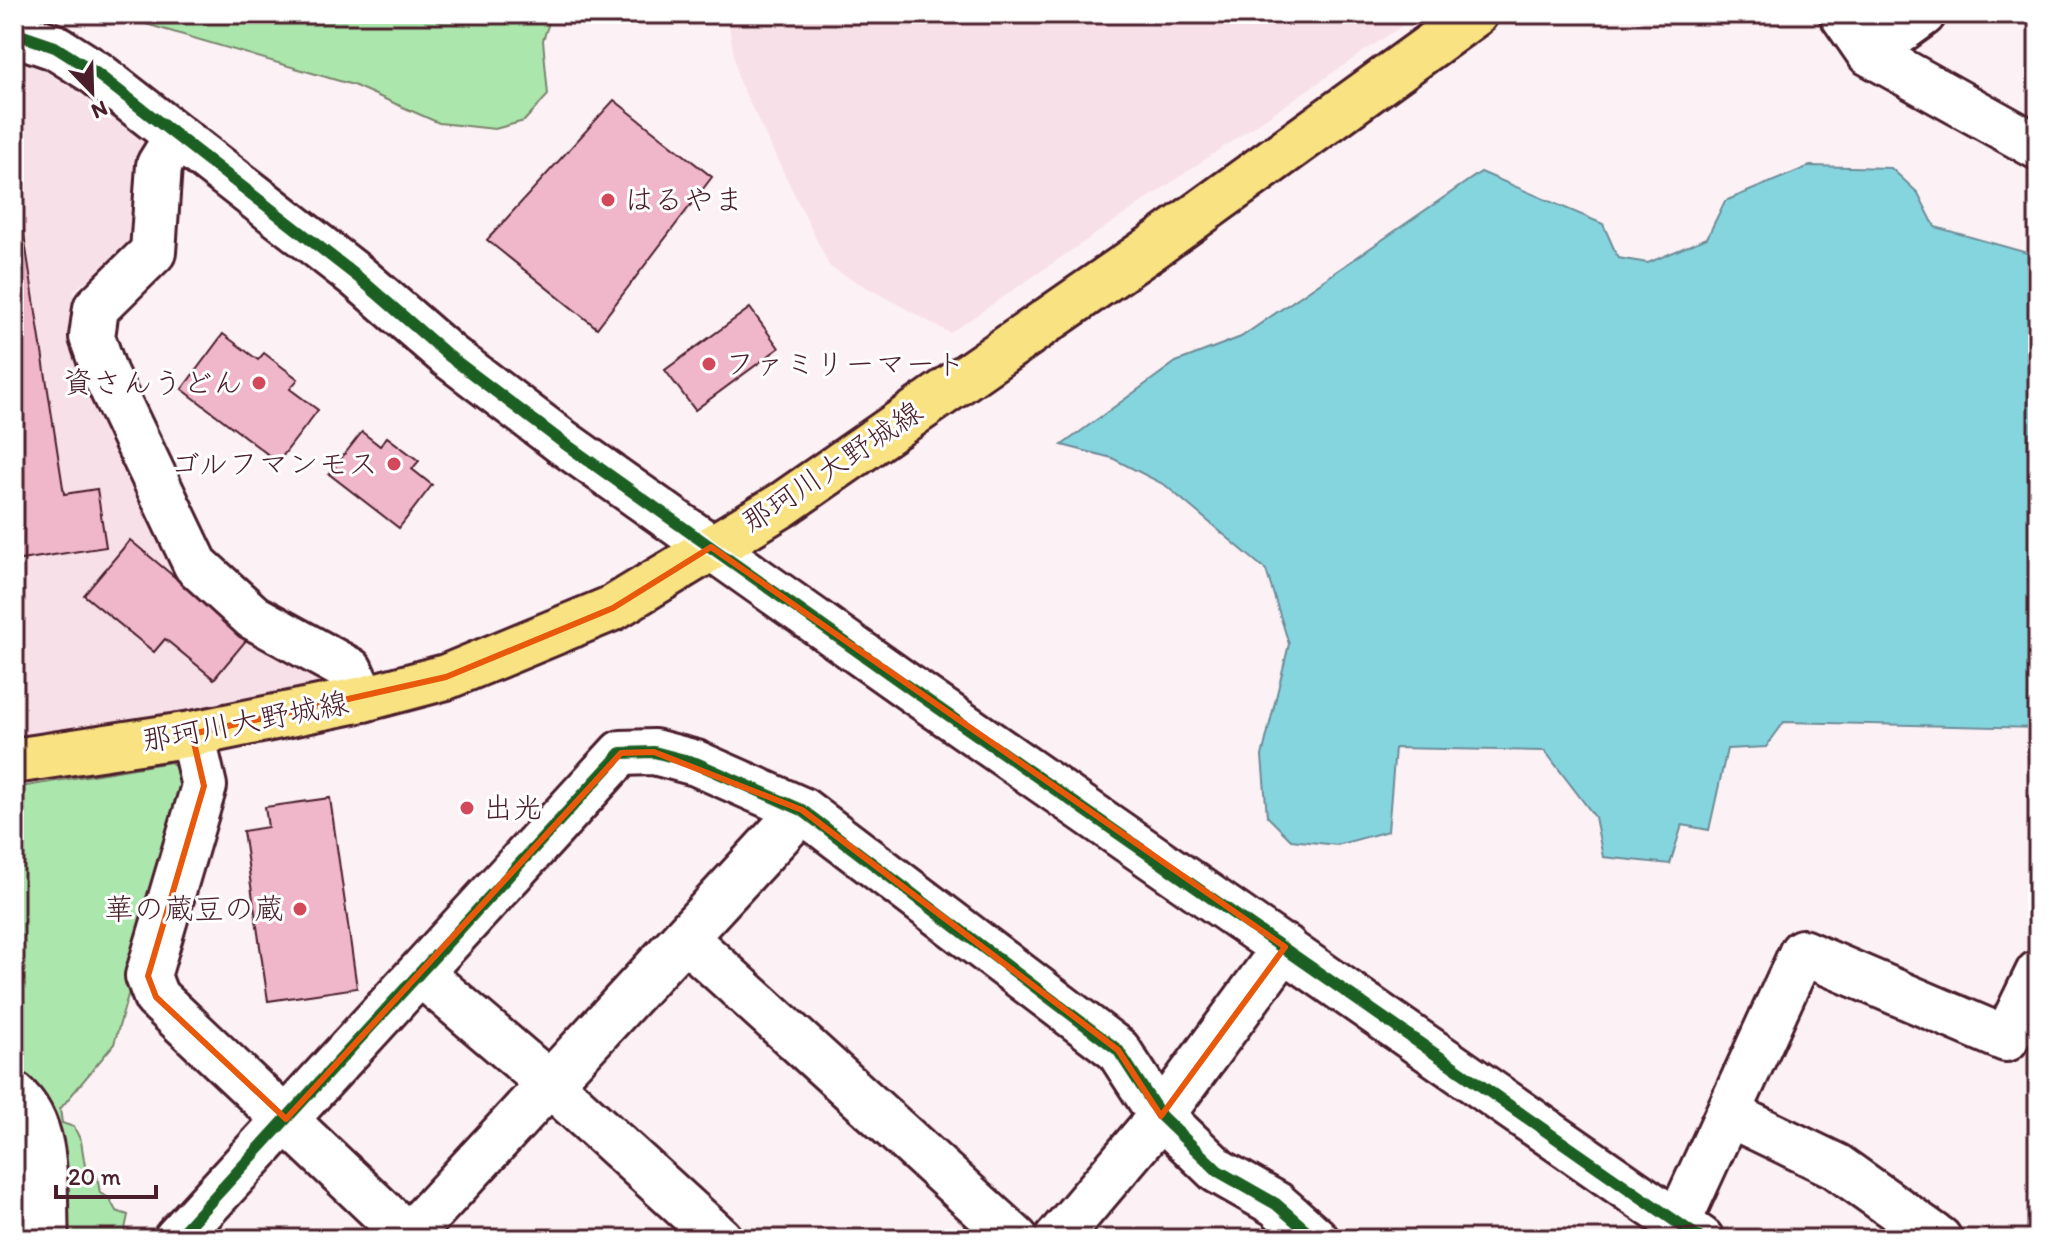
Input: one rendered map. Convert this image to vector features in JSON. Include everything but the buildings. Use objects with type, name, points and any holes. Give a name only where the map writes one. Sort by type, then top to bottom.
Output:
[{"type":"main road","name":"那珂川大野城線","points":[[14,761],[192,734],[363,699],[446,677],[613,608],[782,505],[1140,256],[1475,14]]},
{"type":"street","points":[[1842,14],[1869,53],[2038,147]]},
{"type":"street","points":[[1869,53],[1923,14]]},
{"type":"street","points":[[14,33],[55,47],[177,136],[358,277],[449,356],[711,547],[1690,1231],[1728,1114],[1802,952],[2006,1039],[2038,973]]},
{"type":"street","points":[[177,136],[159,165],[153,252],[96,308],[92,337],[105,374],[196,565],[253,617],[350,670],[363,699]]},
{"type":"street","points":[[192,734],[204,786],[148,976],[156,997],[408,1238],[802,810]]},
{"type":"street","points":[[176,1239],[621,753],[654,752],[696,763],[802,810],[1118,1050],[1161,1116],[1218,1171],[1276,1204],[1316,1239]]},
{"type":"street","points":[[685,938],[1016,1239]]},
{"type":"street","points":[[1057,1239],[1161,1116],[1285,947]]},
{"type":"street","points":[[420,973],[550,1084],[720,1239]]},
{"type":"street","points":[[14,1095],[29,1108],[43,1158],[46,1239]]},
{"type":"street","points":[[1728,1114],[1836,1166],[1939,1239]]},
{"type":"highlighted area","points":[[711,547],[1285,947],[1161,1116],[1118,1050],[802,810],[654,752],[621,753],[286,1119],[156,997],[148,976],[204,786],[192,734],[446,677],[613,608]]},
{"type":"shaded area","points":[[727,14],[1419,14],[950,333],[830,267],[738,79]]},
{"type":"shaded area","points":[[14,61],[44,70],[147,139],[137,243],[74,290],[70,350],[139,485],[169,555],[326,689],[14,737]]},
{"type":"green space","points":[[112,14],[552,14],[543,40],[548,95],[524,121],[495,129],[439,123],[353,85]]},
{"type":"green space","points":[[171,762],[184,779],[178,820],[114,1044],[60,1109],[62,1123],[74,1127],[81,1141],[85,1166],[97,1176],[100,1193],[109,1198],[116,1211],[128,1215],[123,1239],[14,1239],[14,788]]},
{"type":"water","points":[[1810,166],[1891,168],[1918,193],[1935,227],[2038,256],[2038,728],[1784,722],[1766,747],[1727,749],[1709,830],[1682,825],[1670,864],[1603,857],[1595,817],[1545,751],[1395,748],[1388,831],[1337,845],[1291,840],[1267,816],[1262,756],[1289,644],[1266,570],[1165,485],[1112,458],[1062,445],[1176,362],[1241,337],[1481,172],[1603,224],[1618,258],[1648,263],[1707,238],[1725,201]]},
{"type":"cycle path","points":[[14,33],[55,47],[96,73],[358,277],[449,356],[561,441],[911,689],[1701,1239]]},
{"type":"cycle path","points":[[176,1239],[621,753],[654,752],[696,763],[802,810],[1118,1050],[1161,1116],[1218,1171],[1276,1204],[1316,1239]]},
{"type":"place","name":"はるやま","points":[[608,200]]},
{"type":"place","name":"ファミリーマート","points":[[709,364]]},
{"type":"place","name":"資さんうどん","points":[[259,383]]},
{"type":"place","name":"ゴルフマンモス","points":[[394,464]]},
{"type":"place","name":"出光","points":[[467,808]]},
{"type":"place","name":"華の蔵豆の蔵","points":[[300,909]]}]
